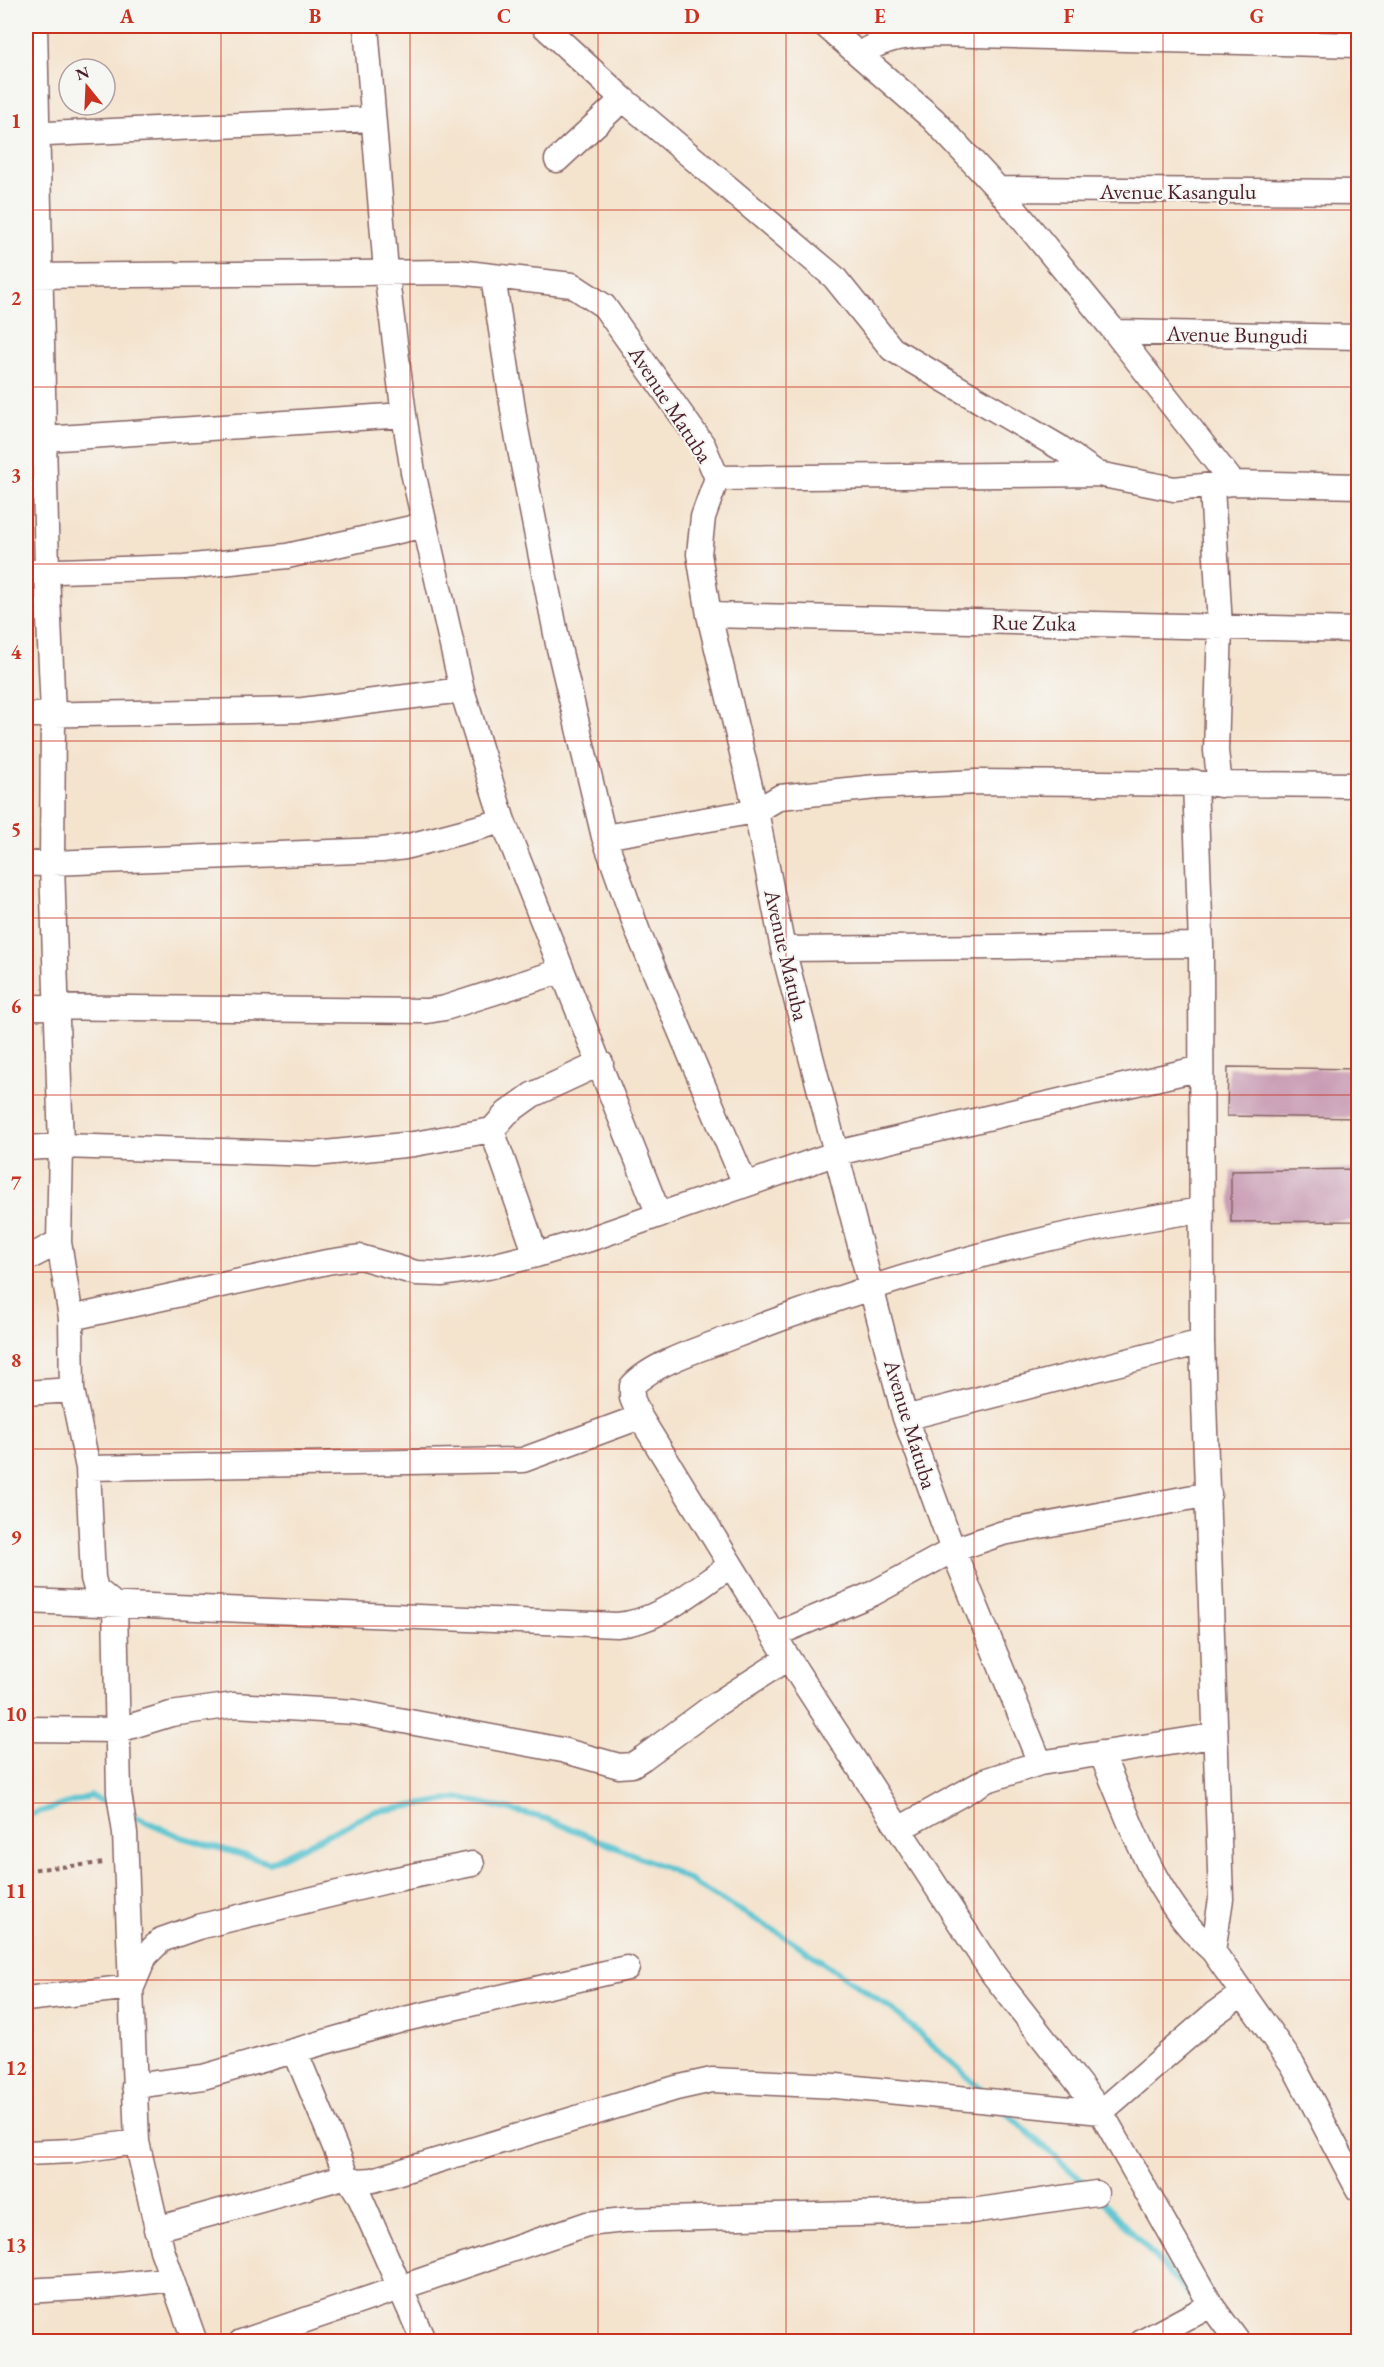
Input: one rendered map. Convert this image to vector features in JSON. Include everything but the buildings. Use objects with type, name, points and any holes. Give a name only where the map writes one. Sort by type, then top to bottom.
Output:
[{"type":"street","points":[[35,26],[32,135],[36,572],[53,714],[52,864],[61,1146],[59,1242],[71,1318],[72,1390],[88,1468],[93,1578],[96,1589],[116,1605],[118,1793],[124,1833],[137,2142],[156,2229],[195,2342]]},
{"type":"street","points":[[366,26],[386,270],[404,415],[425,525],[462,690],[503,821],[561,971],[601,1063],[659,1215]]},
{"type":"street","points":[[544,26],[623,99],[834,277],[892,349],[1059,447],[1098,474]]},
{"type":"street","points":[[826,26],[933,119],[998,189],[1115,332],[1222,485],[1216,751],[1220,785]]},
{"type":"street","points":[[860,54],[880,41],[935,30],[1359,45]]},
{"type":"street","points":[[557,160],[623,99]]},
{"type":"street","points":[[32,135],[373,119]]},
{"type":"street","name":"Avenue Kasangulu","points":[[998,189],[1359,192]]},
{"type":"street","name":"Avenue Matuba","points":[[34,275],[386,270],[458,272],[573,285],[604,306],[703,445],[717,477],[703,517],[699,554],[709,615],[756,811],[783,949],[905,1418],[952,1550],[1040,1763]]},
{"type":"street","points":[[493,277],[516,429],[553,621],[604,837],[638,932],[745,1184]]},
{"type":"street","name":"Avenue Bungudi","points":[[1115,332],[1359,337]]},
{"type":"street","points":[[35,435],[404,415]]},
{"type":"street","points":[[717,477],[1098,474],[1174,489],[1222,485],[1359,486]]},
{"type":"street","points":[[36,572],[184,567],[287,556],[425,525]]},
{"type":"street","name":"Rue Zuka","points":[[709,615],[1359,630]]},
{"type":"street","points":[[26,715],[303,710],[462,690]]},
{"type":"street","points":[[604,837],[756,811],[780,797],[876,787],[977,782],[1359,784]]},
{"type":"street","points":[[1195,782],[1201,945],[1202,1342],[1209,1494],[1213,1736],[1221,1899],[1213,1952]]},
{"type":"street","points":[[26,864],[382,850],[405,847],[503,821]]},
{"type":"street","points":[[783,949],[1201,945]]},
{"type":"street","points":[[26,1007],[427,1011],[445,1008],[561,971]]},
{"type":"street","points":[[26,1148],[61,1146],[315,1154],[414,1144],[492,1130],[507,1113],[532,1095],[601,1063]]},
{"type":"street","points":[[71,1318],[327,1262],[360,1257],[416,1273],[443,1274],[488,1267],[536,1255],[659,1215],[837,1153],[1201,1068]]},
{"type":"street","points":[[492,1130],[536,1255]]},
{"type":"street","points":[[1202,1210],[1121,1221],[1035,1241],[871,1287],[725,1340],[642,1375],[632,1386],[632,1398],[640,1417],[788,1658],[993,1974],[1101,2112],[1210,2305],[1238,2342]]},
{"type":"street","points":[[26,1259],[59,1242]]},
{"type":"street","points":[[905,1418],[1202,1342]]},
{"type":"street","points":[[26,1393],[72,1390]]},
{"type":"street","points":[[88,1468],[523,1460],[640,1417]]},
{"type":"street","points":[[774,1635],[873,1594],[952,1550],[1003,1533],[1209,1494]]},
{"type":"street","points":[[26,1601],[617,1625],[635,1624],[655,1616],[730,1566]]},
{"type":"street","points":[[26,1729],[119,1730],[171,1714],[234,1705],[355,1712],[562,1750],[619,1766],[632,1765],[712,1707],[788,1658]]},
{"type":"street","points":[[899,1829],[987,1780],[1040,1763],[1213,1736]]},
{"type":"street","points":[[1101,1753],[1154,1877],[1183,1923],[1213,1952],[1293,2065],[1359,2189]]},
{"type":"street","points":[[132,1987],[145,1956],[161,1940],[198,1927],[387,1881],[472,1864]]},
{"type":"street","points":[[135,2086],[203,2077],[416,2016],[627,1968]]},
{"type":"street","points":[[26,1999],[132,1987]]},
{"type":"street","points":[[156,2229],[347,2176],[357,2181],[373,2180],[676,2088],[712,2080],[836,2086],[1101,2112],[1214,2014],[1243,1994]]},
{"type":"street","points":[[295,2051],[347,2176],[359,2195],[424,2342]]},
{"type":"street","points":[[26,2153],[72,2151],[137,2142]]},
{"type":"street","points":[[241,2342],[587,2223],[972,2211],[1096,2193]]},
{"type":"street","points":[[26,2291],[112,2286],[172,2279]]},
{"type":"street","points":[[1142,2342],[1210,2305]]},
{"type":"path","points":[[26,1870],[124,1861]]},
{"type":"waterway","points":[[26,1816],[91,1796],[115,1807]]},
{"type":"waterway","points":[[127,1813],[181,1837],[270,1863],[373,1812],[461,1798],[547,1819],[671,1870],[789,1939],[892,2009],[985,2093]]},
{"type":"waterway","points":[[1003,2110],[1089,2187]]},
{"type":"waterway","points":[[1099,2196],[1199,2306]]}]
